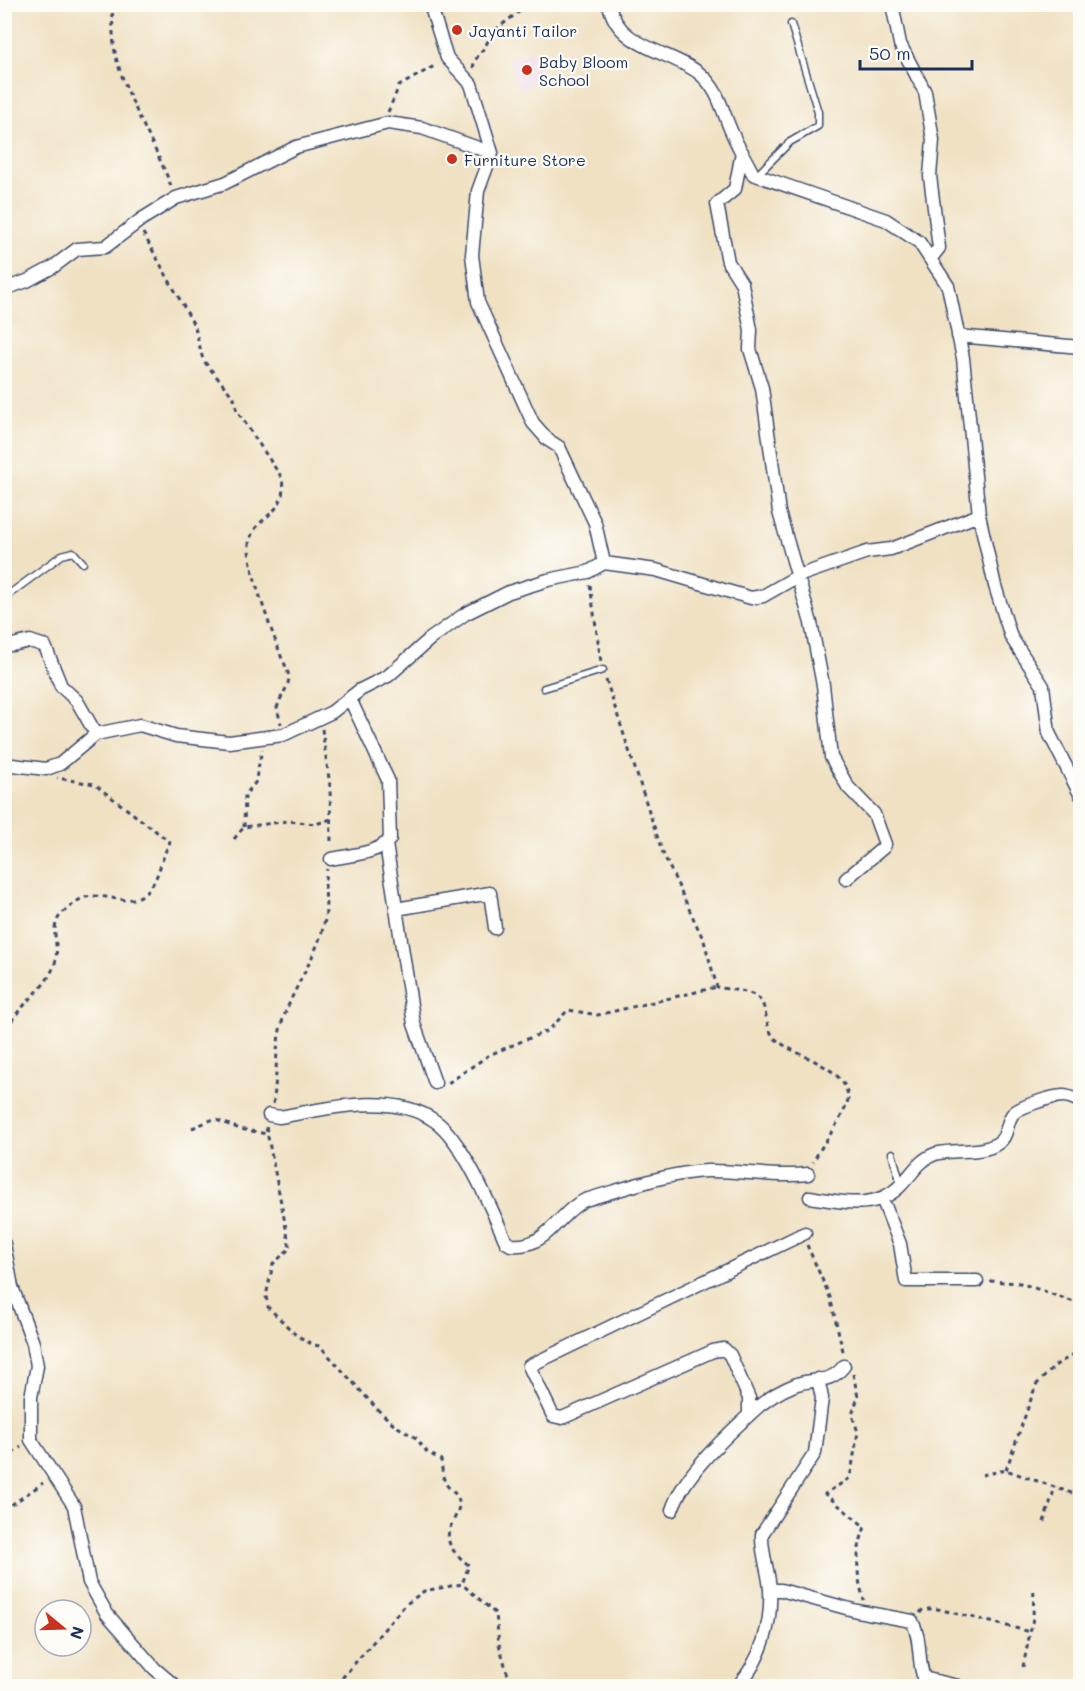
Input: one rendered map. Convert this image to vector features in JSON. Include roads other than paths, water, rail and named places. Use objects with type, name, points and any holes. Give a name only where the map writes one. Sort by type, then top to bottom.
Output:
[{"type":"street","points":[[430,4],[447,58],[471,84],[492,153],[478,191],[472,255],[478,302],[533,423],[548,440],[559,447],[595,523],[604,563]]},
{"type":"street","points":[[609,4],[611,16],[619,28],[632,39],[698,73],[716,91],[753,174],[886,220],[919,242],[948,286],[958,336],[979,515],[995,586],[1011,637],[1043,686],[1048,733],[1080,794]]},
{"type":"street","points":[[892,4],[900,44],[925,92],[933,140],[930,176],[939,248],[931,258]]},
{"type":"street","points":[[4,288],[27,281],[53,267],[76,249],[105,247],[141,219],[176,198],[225,183],[296,147],[388,123],[422,128],[492,153]]},
{"type":"street","points":[[742,152],[735,189],[717,204],[728,262],[742,284],[751,330],[750,350],[762,388],[779,512],[798,576],[823,685],[831,757],[849,787],[874,814],[885,844],[884,848],[846,879]]},
{"type":"street","points":[[958,336],[1080,347]]},
{"type":"street","points":[[4,764],[46,769],[60,764],[96,734],[140,725],[176,736],[228,742],[283,735],[317,720],[360,690],[393,672],[430,639],[465,614],[509,592],[548,579],[588,572],[604,563],[656,570],[751,598],[764,596],[798,576],[867,552],[891,549],[979,515]]},
{"type":"street","points":[[8,640],[30,641],[45,645],[61,686],[77,700],[96,734]]},
{"type":"street","points":[[331,860],[386,844],[390,839],[388,780],[350,699]]},
{"type":"street","points":[[386,844],[414,1024],[435,1083]]},
{"type":"street","points":[[396,909],[490,892],[495,928]]},
{"type":"street","points":[[810,1197],[866,1204],[882,1198],[902,1185],[926,1158],[938,1153],[989,1148],[1000,1143],[1005,1136],[1011,1116],[1016,1110],[1056,1097],[1067,1096],[1080,1101]]},
{"type":"street","points":[[269,1115],[279,1117],[347,1106],[391,1105],[429,1117],[445,1130],[476,1175],[506,1242],[516,1246],[545,1237],[572,1206],[585,1200],[678,1175],[709,1171],[780,1177],[808,1174]]},
{"type":"street","points":[[882,1198],[896,1232],[906,1281],[978,1281]]},
{"type":"street","points":[[749,1415],[749,1398],[730,1355],[724,1349],[713,1351],[562,1418],[553,1416],[529,1366],[805,1233]]},
{"type":"street","points":[[4,1244],[12,1287],[33,1343],[38,1366],[31,1397],[31,1440],[74,1506],[89,1582],[107,1614],[155,1669],[175,1686]]},
{"type":"street","points":[[672,1510],[675,1500],[699,1467],[749,1415],[780,1392],[818,1379],[836,1376],[844,1366]]},
{"type":"street","points":[[738,1686],[759,1659],[767,1625],[770,1590],[762,1534],[814,1453],[822,1398],[818,1379]]},
{"type":"street","points":[[770,1590],[782,1590],[912,1621],[918,1633],[920,1672],[925,1682],[958,1686]]},
{"type":"lane","points":[[757,175],[790,142],[818,126],[818,112],[791,24]]},
{"type":"lane","points":[[4,598],[62,555],[73,552],[83,562]]},
{"type":"lane","points":[[544,688],[603,670]]},
{"type":"lane","points":[[892,1153],[902,1185]]},
{"type":"place","name":"Jayanti Tailor","points":[[457,30]]},
{"type":"place","name":"Baby Bloom School","points":[[527,70]]},
{"type":"place","name":"Furniture Store","points":[[452,159]]}]
